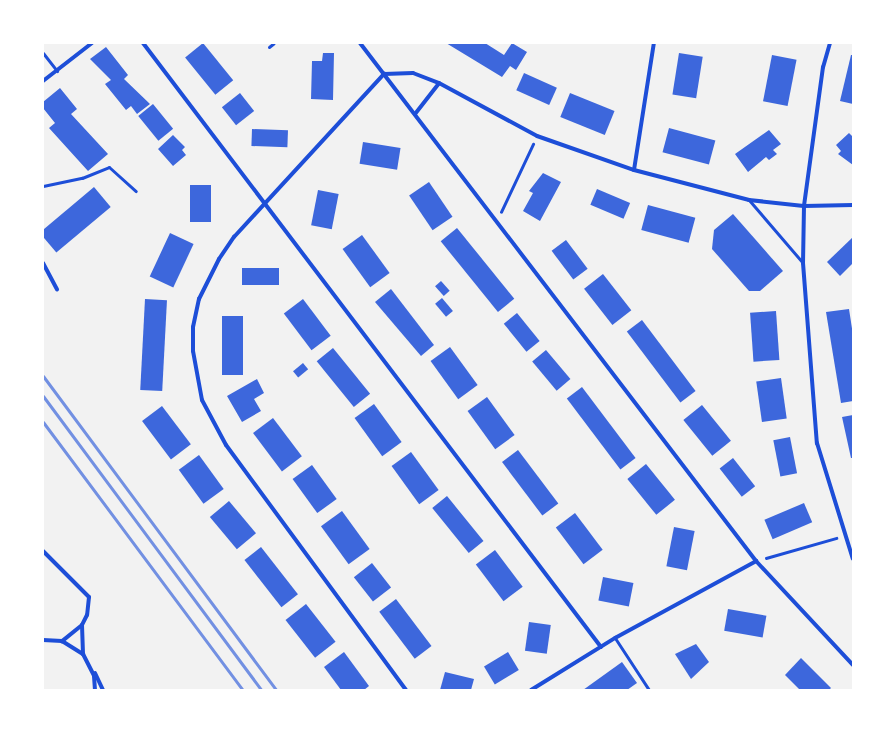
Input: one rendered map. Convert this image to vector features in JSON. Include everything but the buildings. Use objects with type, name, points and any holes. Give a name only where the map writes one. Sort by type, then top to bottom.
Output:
[{"type":"street","points":[[43,81],[92,43]]},
{"type":"street","points":[[143,43],[264,205],[601,646]]},
{"type":"street","points":[[360,43],[756,561],[853,666]]},
{"type":"street","points":[[634,170],[654,43]]},
{"type":"street","points":[[830,43],[823,67],[804,206],[803,263],[817,443],[853,559]]},
{"type":"street","points":[[406,690],[226,445],[202,400],[193,351],[193,327],[199,299],[219,259],[264,205],[384,74],[413,73],[439,83],[536,136],[634,170],[749,200],[804,206],[853,205]]},
{"type":"street","points":[[415,114],[439,83]]},
{"type":"street","points":[[43,263],[57,289]]},
{"type":"street","points":[[43,551],[87,593],[88,607],[82,625],[83,654]]},
{"type":"street","points":[[531,690],[601,646],[756,561]]},
{"type":"street","points":[[62,641],[82,625]]},
{"type":"street","points":[[43,636],[48,639]]},
{"type":"street","points":[[43,640],[48,639],[62,641],[83,654],[90,664],[103,690]]},
{"type":"street","points":[[90,664],[95,690]]},
{"type":"lane","points":[[269,47],[274,43]]},
{"type":"lane","points":[[43,53],[57,71]]},
{"type":"lane","points":[[43,186],[82,178],[109,167],[136,191]]},
{"type":"lane","points":[[749,200],[803,263]]},
{"type":"lane","points":[[615,638],[649,690]]},
{"type":"path","points":[[497,222],[536,136]]},
{"type":"path","points":[[756,561],[845,536]]},
{"type":"railway","points":[[43,376],[276,690]]},
{"type":"railway","points":[[43,396],[261,690]]},
{"type":"railway","points":[[43,422],[243,690]]}]
